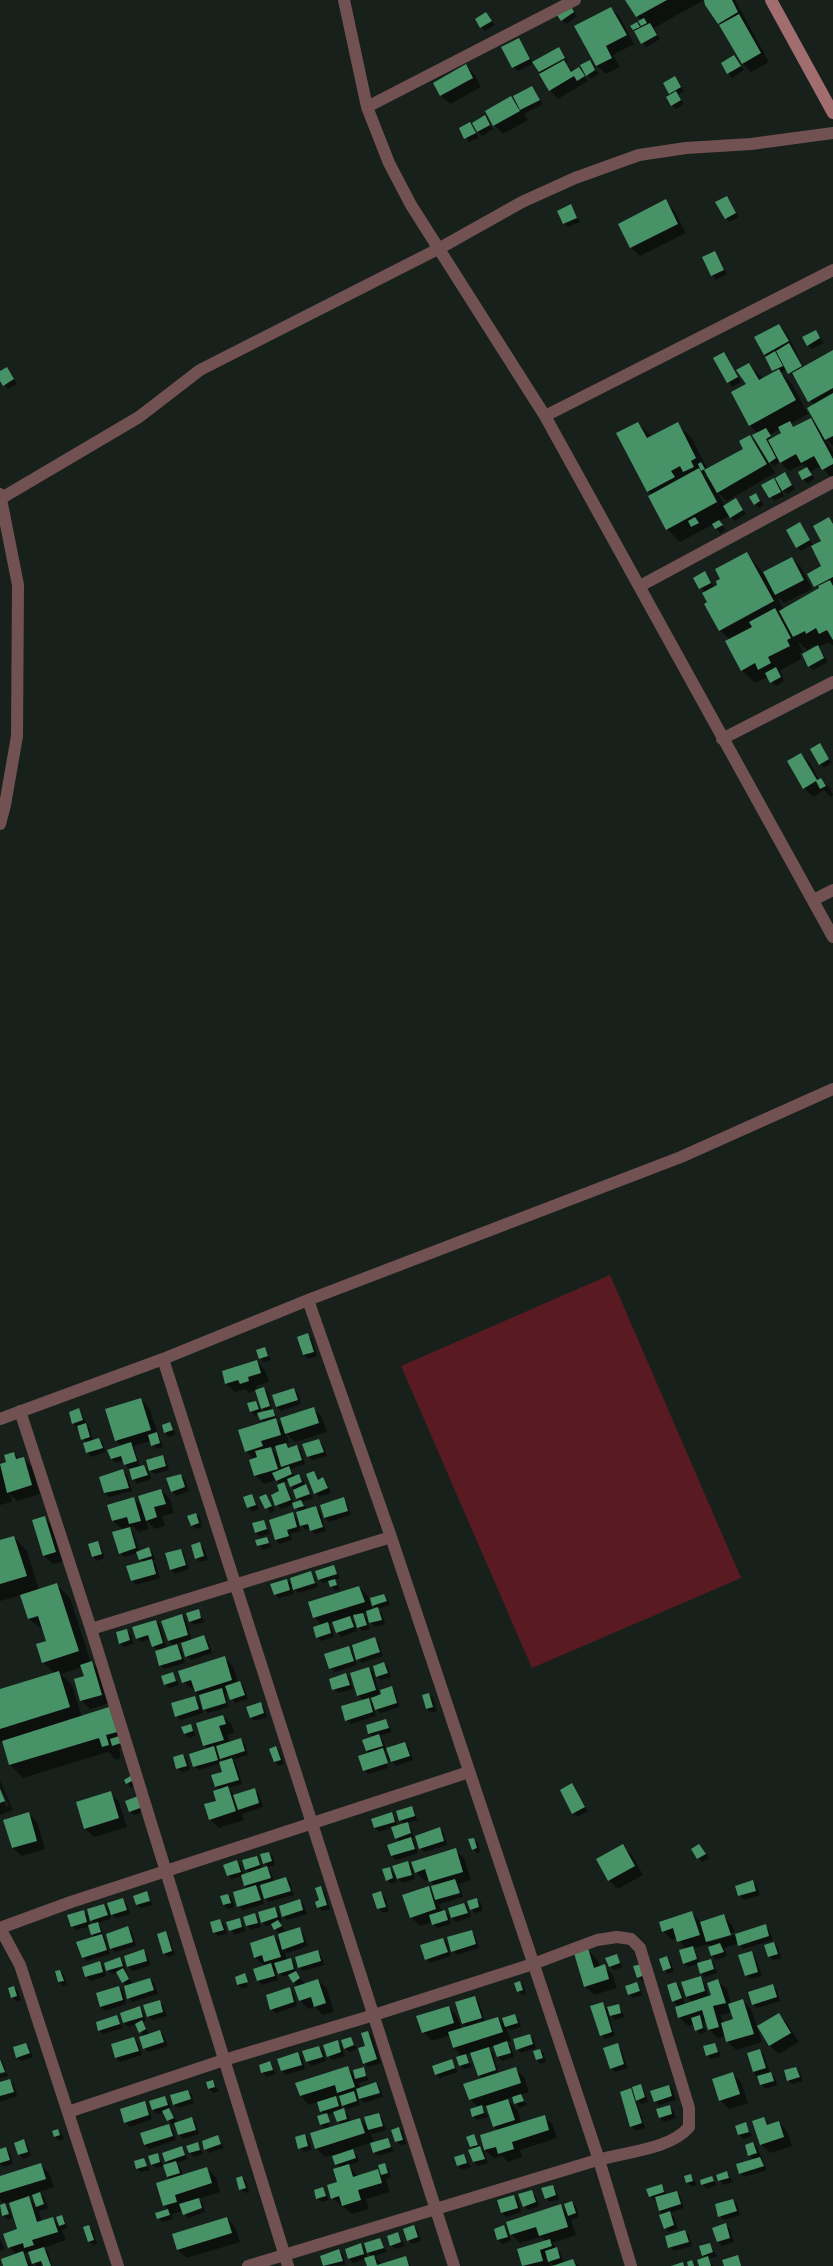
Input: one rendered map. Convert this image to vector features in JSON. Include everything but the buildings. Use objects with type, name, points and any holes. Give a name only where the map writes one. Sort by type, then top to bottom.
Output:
[{"type":"main road","points":[[771,0],[833,113]]},
{"type":"street","points":[[344,0],[367,107],[389,163],[411,205],[545,416],[833,937]]},
{"type":"street","points":[[367,107],[575,0]]},
{"type":"street","points":[[0,824],[5,805],[16,736],[18,585],[0,497],[139,417],[200,370],[440,248],[522,202],[575,178],[640,155],[686,148],[751,144],[833,133]]},
{"type":"street","points":[[545,416],[833,270]]},
{"type":"street","points":[[640,586],[833,482]]},
{"type":"street","points":[[722,739],[833,682]]},
{"type":"street","points":[[813,900],[833,890]]},
{"type":"street","points":[[0,1419],[163,1359],[308,1300],[681,1157],[833,1089]]},
{"type":"street","points":[[308,1300],[391,1538],[599,2160],[631,2266]]},
{"type":"street","points":[[163,1359],[454,2266]]},
{"type":"street","points":[[20,1411],[91,1629],[286,2260]]},
{"type":"street","points":[[91,1629],[391,1538]]},
{"type":"street","points":[[118,2266],[20,1964],[0,1928],[71,1902],[469,1772]]},
{"type":"street","points":[[68,2112],[224,2060],[374,2015],[533,1964],[597,1940],[617,1937],[631,1939],[640,1948],[689,2108],[689,2127],[681,2137],[659,2145],[599,2160],[435,2211],[286,2260],[248,2266]]},
{"type":"shaded area","points":[[610,1275],[741,1578],[532,1668],[401,1366]]}]
